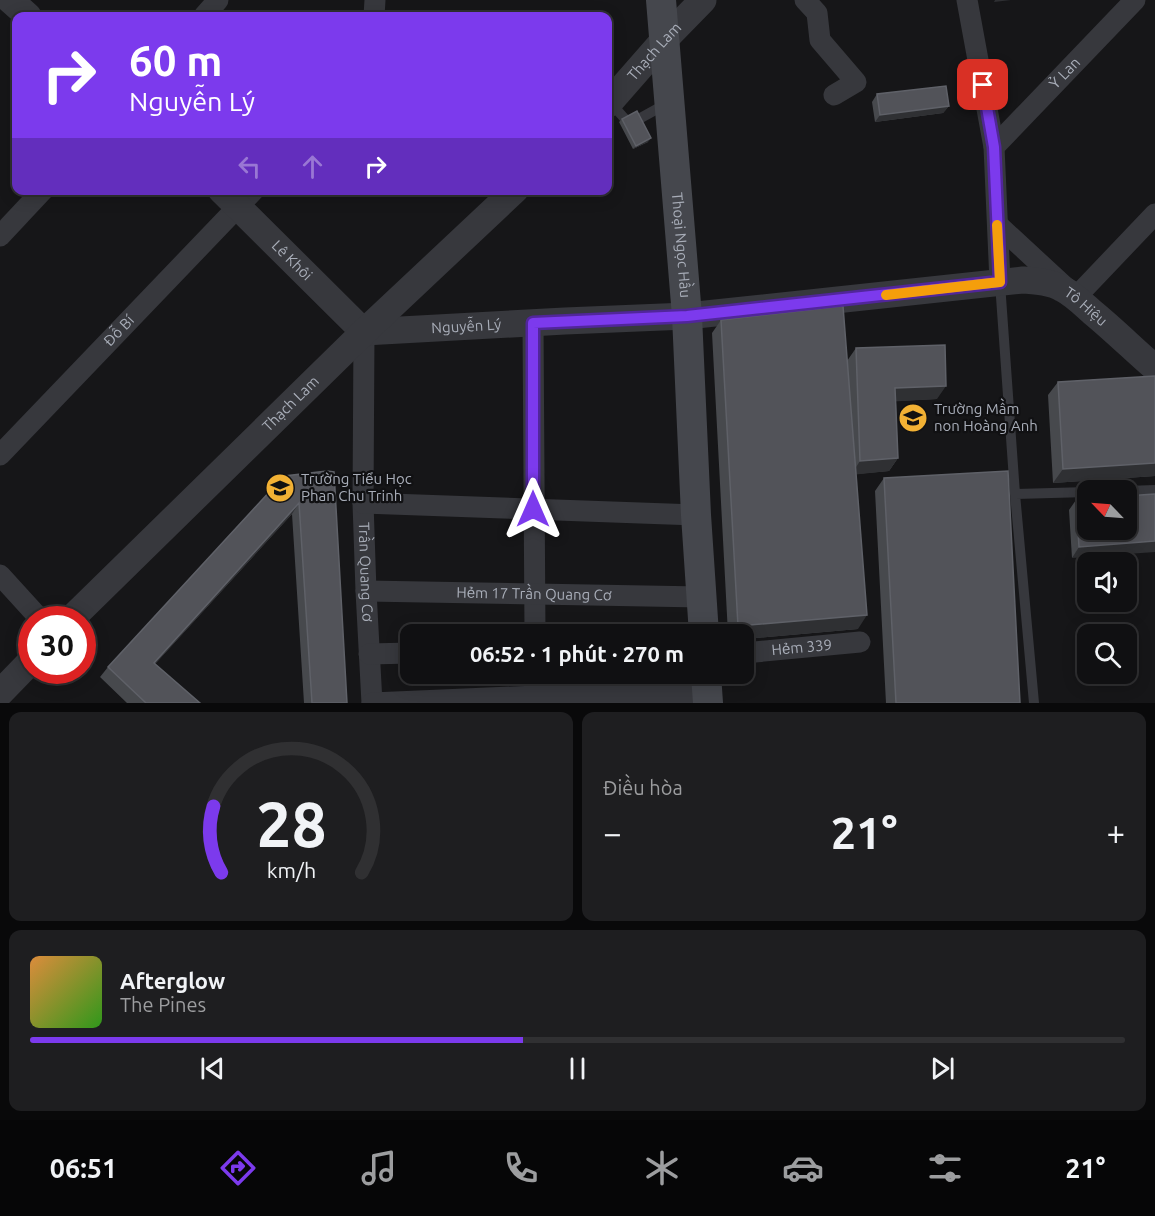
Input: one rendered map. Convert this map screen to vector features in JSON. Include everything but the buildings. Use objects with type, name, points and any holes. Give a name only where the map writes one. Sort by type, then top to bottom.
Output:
[{"type":"main road","name":"Thoại Ngọc Hầu","points":[[661,3],[669,102],[694,308],[696,515],[703,624]]},
{"type":"street","points":[[10,0],[24,12]]},
{"type":"street","points":[[208,12],[218,0]]},
{"type":"street","points":[[806,0],[817,13],[820,40],[855,82],[834,95]]},
{"type":"street","points":[[967,0],[994,147],[1000,282]]},
{"type":"street","name":"Ỷ Lan","points":[[994,147],[1135,0]]},
{"type":"street","points":[[661,3],[667,14],[674,18],[681,18],[697,6]]},
{"type":"street","name":"Thạch Lam","points":[[614,108],[664,40],[697,6]]},
{"type":"street","points":[[0,236],[38,195]]},
{"type":"street","name":"Thạch Lam","points":[[84,606],[364,332],[510,195]]},
{"type":"street","name":"Lê Khôi","points":[[238,196],[364,332]]},
{"type":"street","name":"Đỗ Bí","points":[[0,455],[238,196]]},
{"type":"street","points":[[998,225],[1076,297],[1155,214]]},
{"type":"street","name":"Tô Hiệu","points":[[1000,282],[1037,281],[1063,289],[1076,297],[1155,368]]},
{"type":"street","name":"Nguyễn Lý","points":[[364,332],[533,323],[1000,282]]},
{"type":"street","points":[[533,323],[535,624]]},
{"type":"street","name":"Trần Quang Cơ","points":[[364,332],[363,503],[372,703]]},
{"type":"street","points":[[363,503],[696,515]]},
{"type":"street","points":[[0,575],[28,606]]},
{"type":"street","name":"Hẻm 17 Trần Quang Cơ","points":[[366,591],[701,597]]},
{"type":"street","name":"Hẻm 339","points":[[754,652],[860,642]]},
{"type":"street","points":[[369,654],[400,653]]},
{"type":"street","points":[[0,693],[18,674]]},
{"type":"street","points":[[535,684],[536,696]]},
{"type":"street","points":[[372,703],[536,696],[587,699],[707,690]]},
{"type":"lane","points":[[637,120],[669,102]]},
{"type":"lane","points":[[1000,282],[1015,494],[1034,703]]},
{"type":"lane","points":[[1137,491],[1155,490]]},
{"type":"lane","points":[[1015,494],[1077,492]]},
{"type":"slow traffic","points":[[886,295],[1000,282],[997,225]]},
{"type":"place","name":"Trường Mầm non Hoàng Anh","points":[[913,418]]},
{"type":"place","name":"Trường Tiểu Học Phan Chu Trinh","points":[[280,488]]},
{"type":"route","points":[[533,509],[533,323],[687,316],[1000,282],[994,147],[983,85]]}]
